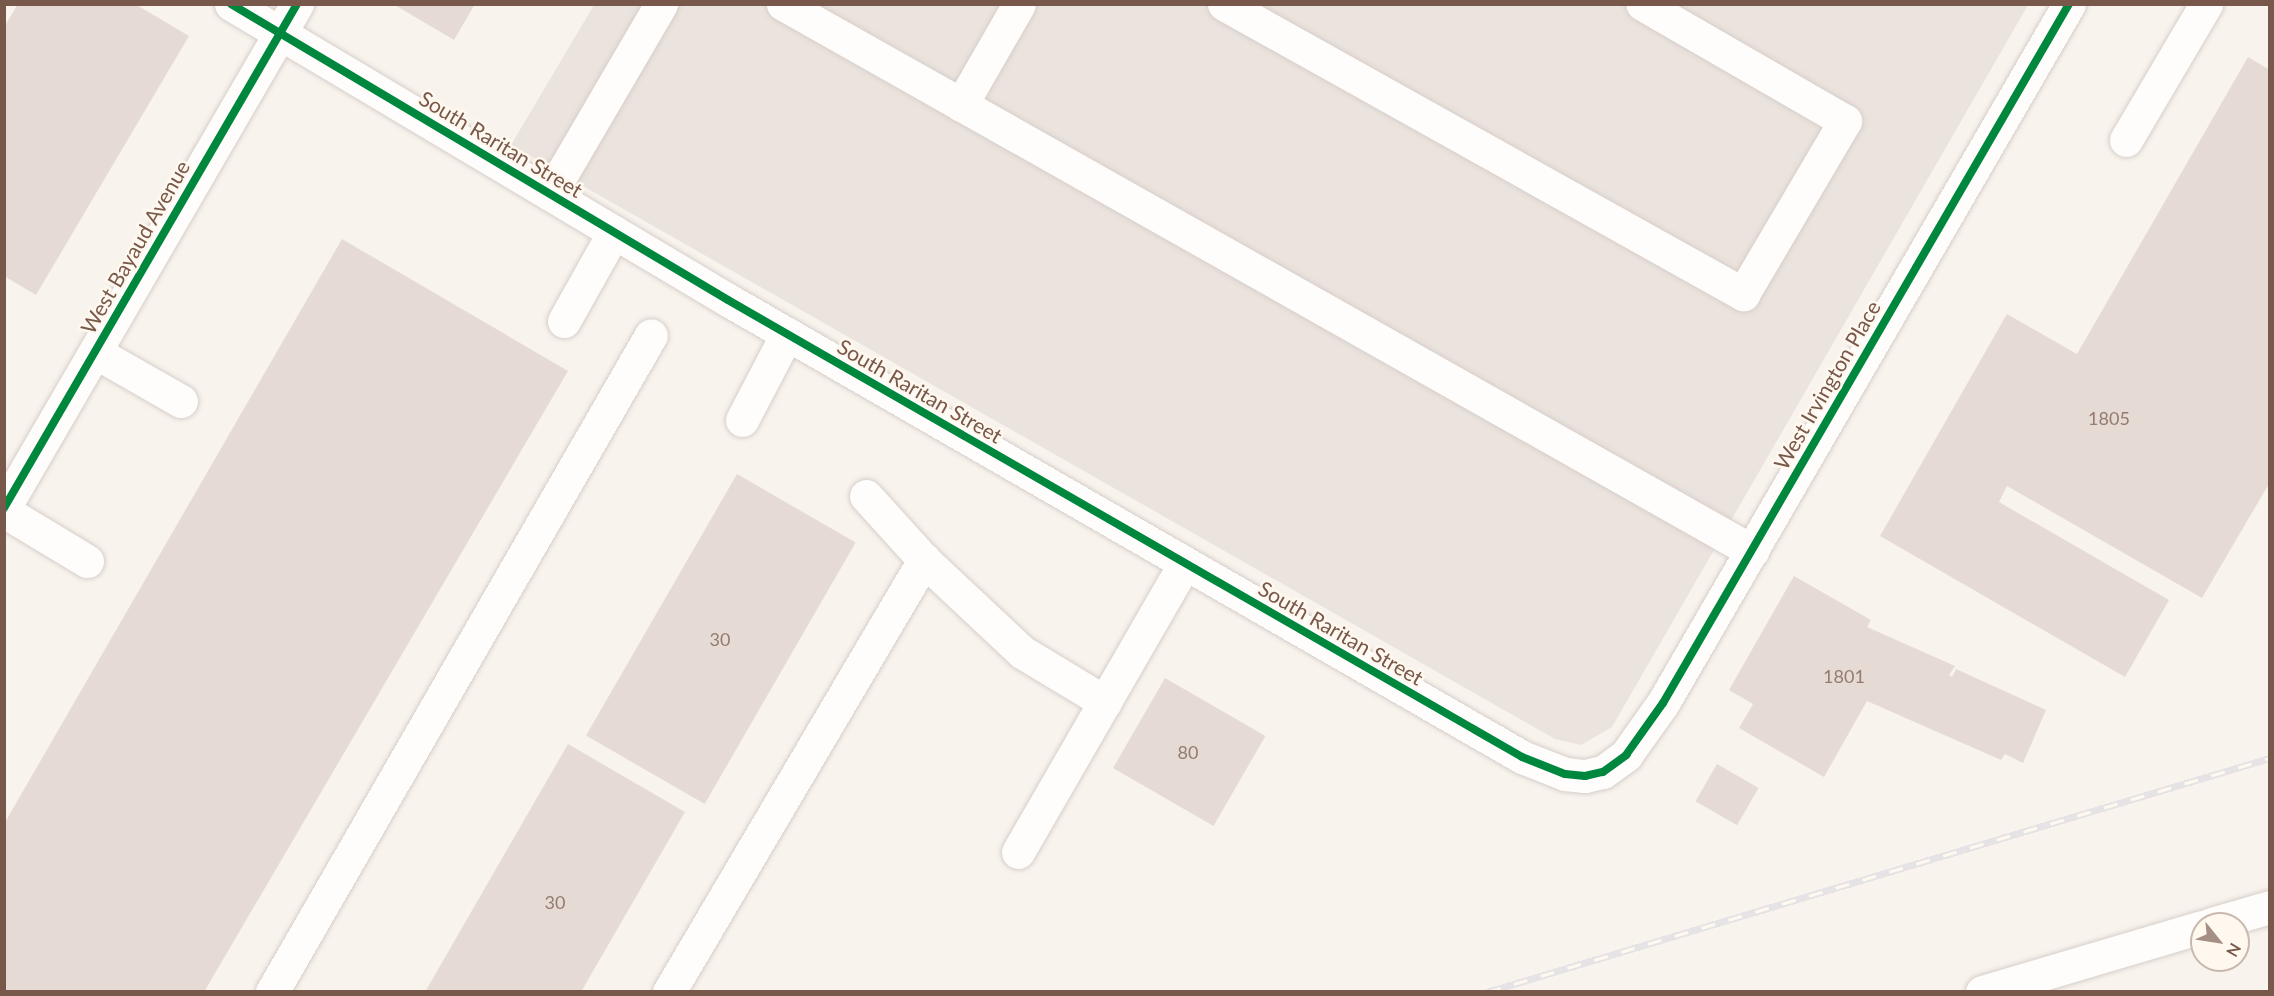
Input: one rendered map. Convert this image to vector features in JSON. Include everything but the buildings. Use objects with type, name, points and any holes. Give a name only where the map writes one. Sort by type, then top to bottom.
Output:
[{"type":"street","name":"South Raritan Street","points":[[231,4],[787,334],[1522,757],[1565,774],[1603,772]]},
{"type":"street","name":"West Bayaud Avenue","points":[[4,510],[297,4]]},
{"type":"street","points":[[550,194],[661,4]]},
{"type":"street","points":[[783,4],[1752,551]]},
{"type":"street","points":[[962,105],[1019,4]]},
{"type":"street","points":[[1224,4],[1743,294],[1845,121],[1642,4]]},
{"type":"street","name":"West Irvington Place","points":[[1603,772],[1626,755],[1646,730],[2069,4]]},
{"type":"street","points":[[2126,140],[2206,4]]},
{"type":"street","points":[[564,321],[614,232]]},
{"type":"street","points":[[742,420],[787,334]]},
{"type":"street","points":[[272,992],[651,335]]},
{"type":"street","points":[[95,352],[181,401]]},
{"type":"street","points":[[866,496],[924,560],[1022,652],[1105,702]]},
{"type":"street","points":[[4,510],[87,561]]},
{"type":"street","points":[[669,992],[924,560]]},
{"type":"street","points":[[1018,852],[1184,564]]},
{"type":"street","points":[[2250,913],[2270,907]]},
{"type":"street","points":[[1982,992],[2190,931]]},
{"type":"shaded area","points":[[594,5],[2028,5],[1612,727],[1581,745],[1555,739],[511,145]]},
{"type":"railway","points":[[1487,992],[2270,758]]},
{"type":"cycle path","points":[[231,4],[728,300],[1522,757],[1565,774],[1585,776],[1603,772],[1626,755],[1663,703],[2069,4]]},
{"type":"cycle path","points":[[4,508],[297,4]]}]
